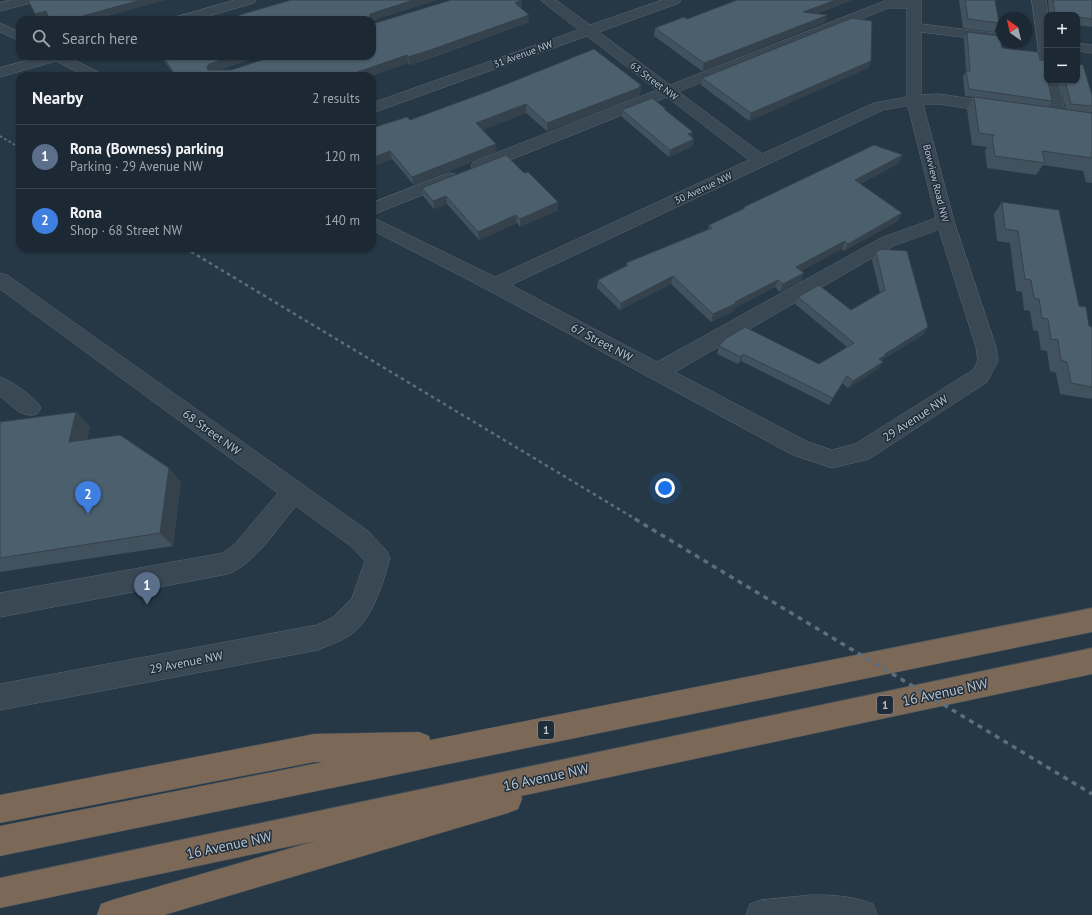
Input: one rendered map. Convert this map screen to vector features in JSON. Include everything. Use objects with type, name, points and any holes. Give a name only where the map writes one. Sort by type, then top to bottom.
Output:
[{"type":"highway","name":"1","points":[[0,841],[1092,620]]},
{"type":"highway","name":"16 Avenue NW","points":[[0,893],[1092,661]]},
{"type":"highway","points":[[0,809],[314,748],[472,745]]},
{"type":"highway","points":[[112,915],[679,749]]},
{"type":"street","points":[[0,7],[26,0]]},
{"type":"street","points":[[195,16],[249,0]]},
{"type":"street","name":"63 Street NW","points":[[548,0],[587,31],[761,160]]},
{"type":"street","name":"31 Avenue NW","points":[[376,107],[674,0]]},
{"type":"street","points":[[1039,0],[1041,43]]},
{"type":"street","points":[[376,207],[887,4],[914,2]]},
{"type":"street","name":"Bowview Road NW","points":[[914,2],[914,100],[945,221],[986,347],[988,362]]},
{"type":"street","points":[[0,27],[16,35]]},
{"type":"street","points":[[914,27],[996,37]]},
{"type":"street","points":[[1080,47],[1092,49]]},
{"type":"street","points":[[0,72],[43,60]]},
{"type":"street","points":[[65,60],[87,72]]},
{"type":"street","points":[[1052,84],[1057,115]]},
{"type":"street","name":"30 Avenue NW","points":[[495,285],[879,106],[914,100],[939,99],[1013,110]]},
{"type":"street","points":[[657,372],[887,242],[945,221]]},
{"type":"street","name":"67 Street NW","points":[[376,225],[495,285],[801,449],[832,459]]},
{"type":"street","name":"68 Street NW","points":[[0,280],[360,539],[378,558],[361,606]]},
{"type":"street","name":"29 Avenue NW","points":[[832,459],[861,452],[980,376],[988,362]]},
{"type":"street","points":[[0,385],[30,408]]},
{"type":"street","points":[[0,605],[228,563],[242,553],[294,491]]},
{"type":"street","name":"29 Avenue NW","points":[[0,697],[318,637],[341,627],[361,606]]},
{"type":"street","points":[[761,915],[795,910],[835,910],[862,915]]},
{"type":"building","points":[[28,0],[141,0],[83,16],[48,16],[46,11],[35,14]]},
{"type":"building","points":[[291,0],[414,0],[370,14],[370,16],[239,15]]},
{"type":"building","points":[[451,0],[522,0],[515,3],[529,15],[433,49],[408,57],[407,55],[358,72],[173,72],[166,60],[222,60],[209,64],[207,67],[208,70],[231,70],[262,60],[376,60],[376,23]]},
{"type":"building","points":[[737,0],[836,0],[803,12],[828,15],[704,63],[655,28],[684,17],[687,19]]},
{"type":"building","points":[[965,0],[995,0],[997,12],[996,23],[968,19]]},
{"type":"building","points":[[1053,0],[1092,0],[1092,19],[1080,17],[1080,12],[1055,12]]},
{"type":"building","points":[[852,18],[872,21],[871,61],[751,113],[702,78]]},
{"type":"building","points":[[967,32],[996,36],[996,48],[1038,52],[1040,60],[1044,61],[1044,84],[1049,84],[1052,101],[969,89],[966,70],[970,71]]},
{"type":"building","points":[[594,49],[641,85],[639,86],[641,87],[547,123],[526,104],[476,123],[496,144],[412,177],[390,151],[376,156],[376,127],[407,117],[410,120],[489,91]]},
{"type":"building","points":[[1080,64],[1083,65],[1092,95],[1092,106],[1071,104],[1066,84],[1080,84]]},
{"type":"building","points":[[974,97],[1092,113],[1092,158],[1042,151],[1045,163],[995,156],[992,138],[994,135],[979,133]]},
{"type":"building","points":[[652,98],[693,132],[688,134],[694,139],[670,150],[622,110]]},
{"type":"building","points":[[874,145],[903,155],[855,180],[902,213],[848,244],[845,241],[796,267],[804,273],[783,284],[778,280],[735,302],[737,303],[713,314],[673,276],[621,303],[598,280],[628,265],[626,263],[712,228],[709,225]]},
{"type":"building","points":[[506,155],[524,173],[528,172],[558,202],[520,219],[516,215],[478,232],[446,196],[433,201],[422,188]]},
{"type":"building","points":[[1002,202],[1059,210],[1079,306],[1086,307],[1089,326],[1092,327],[1092,387],[1071,383],[1067,362],[1061,360],[1058,340],[1051,339],[1048,319],[1042,318],[1039,299],[1034,298],[1031,280],[1025,279],[1018,231],[1005,229]]},
{"type":"building","points":[[881,249],[907,251],[928,327],[885,354],[886,355],[879,359],[883,362],[853,381],[847,376],[833,398],[743,354],[741,357],[719,346],[725,339],[745,327],[819,364],[854,343],[798,297],[819,285],[851,310],[885,290],[876,252]]},
{"type":"building","points":[[76,412],[69,442],[120,435],[169,468],[160,533],[0,558],[0,422]]},
{"type":"railway","points":[[0,136],[16,146]]},
{"type":"railway","points":[[192,252],[637,520]]},
{"type":"railway","points":[[635,519],[1092,794]]},
{"type":"place","name":"Rona","points":[[88,514]]},
{"type":"place","name":"Rona (Bowness) parking","points":[[147,605]]}]
